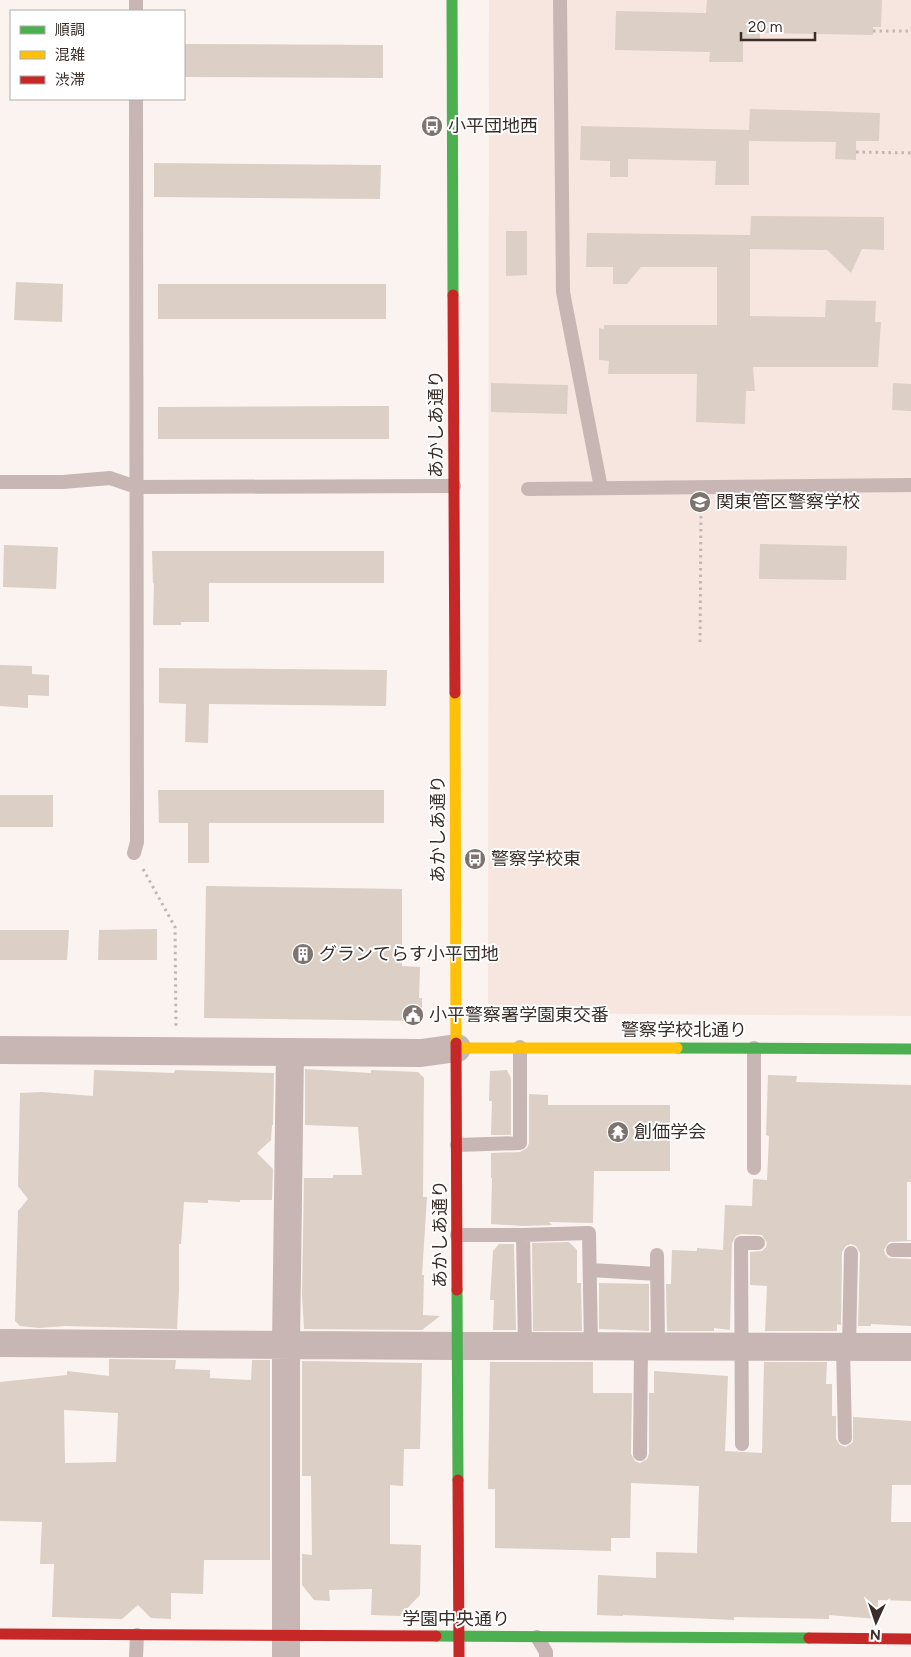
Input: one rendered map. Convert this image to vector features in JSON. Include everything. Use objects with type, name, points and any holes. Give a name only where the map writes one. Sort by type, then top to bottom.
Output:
[{"type":"street","name":"あかしあ通り","points":[[452,0],[458,1657]]},
{"type":"street","name":"警察学校北通り","points":[[456,1048],[911,1049]]},
{"type":"street","points":[[0,1050],[421,1053],[456,1048]]},
{"type":"street","points":[[286,1647],[286,1344],[290,1052]]},
{"type":"street","points":[[0,1343],[911,1347]]},
{"type":"street","name":"学園中央通り","points":[[0,1634],[137,1635],[286,1647],[458,1637],[911,1639]]},
{"type":"lane","points":[[560,0],[564,292],[601,488]]},
{"type":"lane","points":[[134,853],[137,842],[136,100]]},
{"type":"lane","points":[[0,482],[63,482],[110,478],[136,487],[454,486]]},
{"type":"lane","points":[[528,489],[911,484]]},
{"type":"lane","points":[[457,1145],[520,1143],[520,1047]]},
{"type":"lane","points":[[754,1048],[754,1168]]},
{"type":"lane","points":[[457,1235],[589,1233],[591,1346]]},
{"type":"lane","points":[[523,1235],[525,1346]]},
{"type":"lane","points":[[742,1444],[741,1242],[758,1243]]},
{"type":"lane","points":[[893,1250],[911,1250]]},
{"type":"lane","points":[[845,1438],[846,1347],[851,1253]]},
{"type":"lane","points":[[640,1454],[657,1274],[657,1255]]},
{"type":"lane","points":[[591,1270],[657,1274]]},
{"type":"lane","points":[[136,1657],[137,1635]]},
{"type":"lane","points":[[537,1637],[546,1652],[546,1657]]},
{"type":"path","points":[[873,31],[911,31]]},
{"type":"path","points":[[856,152],[911,152]]},
{"type":"path","points":[[700,642],[701,487]]},
{"type":"path","points":[[134,853],[175,928],[176,1028]]},
{"type":"shaded area","name":"関東管区警察学校","points":[[489,0],[911,0],[911,1016],[502,1013],[488,1004]]},
{"type":"building","points":[[707,0],[882,0],[881,27],[873,27],[873,35],[760,33],[760,40],[743,40],[743,62],[709,62],[710,52],[615,50],[616,11],[706,13]]},
{"type":"building","points":[[185,44],[383,45],[383,78],[185,77]]},
{"type":"building","points":[[750,109],[880,113],[879,141],[856,141],[856,160],[835,159],[836,142],[749,141],[749,185],[715,185],[716,161],[628,159],[628,177],[610,177],[610,161],[580,160],[581,126],[749,130]]},
{"type":"building","points":[[154,163],[381,165],[380,199],[154,197]]},
{"type":"building","points":[[751,216],[884,217],[884,250],[862,249],[851,273],[827,250],[750,249],[750,316],[825,317],[826,300],[876,301],[875,322],[881,322],[878,367],[753,367],[755,391],[746,391],[745,424],[696,422],[697,374],[608,374],[609,361],[599,360],[599,328],[604,329],[604,325],[717,325],[717,267],[641,267],[627,284],[613,284],[613,267],[586,267],[587,233],[750,235]]},
{"type":"building","points":[[506,231],[527,231],[527,275],[506,276]]},
{"type":"building","points":[[16,282],[63,284],[62,322],[14,320]]},
{"type":"building","points":[[158,284],[386,284],[386,319],[158,319]]},
{"type":"building","points":[[491,383],[568,385],[567,414],[491,412]]},
{"type":"building","points":[[893,383],[911,384],[911,411],[892,410]]},
{"type":"building","points":[[389,406],[389,439],[158,439],[158,407]]},
{"type":"building","points":[[760,544],[847,546],[846,580],[759,579]]},
{"type":"building","points":[[4,545],[58,547],[56,589],[3,587]]},
{"type":"building","points":[[152,551],[384,551],[384,583],[209,583],[209,622],[153,625],[154,583]]},
{"type":"building","points":[[0,665],[32,666],[32,674],[49,675],[49,696],[28,695],[28,708],[0,706]]},
{"type":"building","points":[[159,668],[387,670],[386,706],[209,704],[208,743],[185,742],[186,704],[159,703]]},
{"type":"building","points":[[158,790],[384,790],[384,823],[209,823],[209,863],[188,863],[188,823],[159,823]]},
{"type":"building","points":[[0,795],[53,795],[53,827],[0,827]]},
{"type":"building","name":"グランてらす小平団地","points":[[206,886],[402,889],[402,966],[420,967],[419,998],[422,998],[422,1021],[204,1018]]},
{"type":"building","points":[[157,929],[157,960],[98,960],[99,930]]},
{"type":"building","points":[[0,930],[69,930],[67,960],[0,960]]},
{"type":"building","points":[[305,1069],[371,1073],[371,1070],[418,1072],[424,1078],[423,1197],[427,1197],[422,1275],[424,1275],[423,1315],[440,1316],[422,1330],[304,1329],[302,1295],[304,1178],[362,1175],[358,1127],[305,1125]]},
{"type":"building","points":[[94,1070],[174,1073],[175,1070],[274,1073],[271,1140],[257,1153],[273,1169],[272,1200],[240,1200],[240,1202],[208,1200],[208,1203],[184,1202],[181,1244],[179,1244],[177,1329],[65,1326],[39,1328],[20,1326],[15,1321],[18,1211],[28,1199],[18,1186],[20,1093],[42,1092],[93,1096]]},
{"type":"building","points":[[507,1070],[511,1078],[511,1135],[491,1135],[492,1101],[489,1101],[490,1071]]},
{"type":"building","points":[[768,1075],[797,1076],[796,1082],[911,1085],[911,1182],[907,1182],[907,1240],[911,1241],[889,1242],[884,1250],[889,1258],[911,1259],[911,1326],[871,1324],[871,1326],[858,1326],[860,1253],[856,1246],[851,1244],[846,1246],[842,1252],[841,1325],[837,1324],[837,1331],[765,1331],[767,1286],[750,1285],[750,1252],[762,1251],[767,1243],[762,1235],[741,1234],[736,1236],[732,1243],[730,1330],[714,1328],[714,1331],[667,1331],[666,1284],[671,1284],[672,1250],[697,1251],[697,1248],[723,1250],[725,1205],[752,1206],[753,1179],[767,1180],[769,1136],[766,1135]]},
{"type":"building","points":[[529,1094],[548,1095],[548,1105],[670,1105],[670,1171],[594,1171],[593,1223],[549,1222],[552,1225],[523,1226],[491,1224],[491,1153],[520,1152],[527,1148],[529,1143]]},
{"type":"building","points":[[569,1242],[577,1250],[577,1283],[581,1283],[582,1331],[533,1331],[532,1243]]},
{"type":"building","points":[[499,1244],[514,1244],[516,1330],[493,1330],[494,1300],[490,1300],[493,1251]]},
{"type":"building","points":[[599,1283],[649,1284],[649,1331],[599,1329]]},
{"type":"building","points":[[109,1359],[176,1360],[175,1369],[210,1370],[210,1378],[251,1380],[252,1360],[270,1360],[270,1560],[204,1560],[203,1594],[171,1593],[171,1619],[151,1618],[138,1605],[122,1619],[52,1617],[54,1564],[40,1564],[42,1522],[0,1521],[0,1382],[67,1375],[67,1371],[109,1376]],"holes":[[[64,1410],[118,1413],[116,1462],[65,1463]]]},
{"type":"building","points":[[302,1361],[422,1363],[420,1449],[404,1449],[403,1486],[390,1485],[390,1544],[421,1545],[420,1595],[400,1616],[371,1615],[372,1589],[329,1590],[330,1601],[314,1600],[302,1585],[302,1554],[312,1555],[311,1476],[302,1476]]},
{"type":"building","points":[[490,1362],[593,1362],[593,1393],[632,1393],[631,1454],[635,1461],[640,1463],[647,1459],[649,1454],[649,1393],[654,1393],[654,1371],[728,1376],[725,1451],[762,1453],[764,1362],[827,1362],[826,1384],[832,1384],[832,1416],[836,1416],[836,1439],[840,1445],[846,1447],[853,1442],[853,1417],[911,1421],[911,1485],[892,1485],[891,1522],[911,1522],[911,1601],[878,1600],[877,1619],[829,1615],[829,1619],[734,1617],[734,1620],[597,1615],[598,1575],[656,1578],[656,1552],[697,1553],[699,1486],[631,1483],[630,1538],[611,1538],[611,1551],[495,1548],[495,1489],[488,1489]]},
{"type":"traffic: fast","points":[[452,0],[453,295]]},
{"type":"traffic: fast","points":[[677,1048],[911,1049]]},
{"type":"traffic: fast","points":[[457,1290],[458,1480]]},
{"type":"traffic: fast","points":[[436,1636],[809,1638]]},
{"type":"traffic: slow","points":[[455,693],[456,1043]]},
{"type":"traffic: slow","points":[[457,1048],[677,1048]]},
{"type":"traffic: jam","points":[[453,295],[455,693]]},
{"type":"traffic: jam","points":[[456,1043],[457,1290]]},
{"type":"traffic: jam","points":[[458,1480],[459,1657]]},
{"type":"traffic: jam","points":[[0,1634],[436,1636]]},
{"type":"traffic: jam","points":[[809,1638],[911,1639]]},
{"type":"place","name":"小平団地西","points":[[432,126]]},
{"type":"place","name":"関東管区警察学校","points":[[700,502]]},
{"type":"place","name":"警察学校東","points":[[475,859]]},
{"type":"place","name":"グランてらす小平団地","points":[[303,954]]},
{"type":"place","name":"小平警察署学園東交番","points":[[413,1015]]},
{"type":"place","name":"創価学会","points":[[618,1132]]}]
